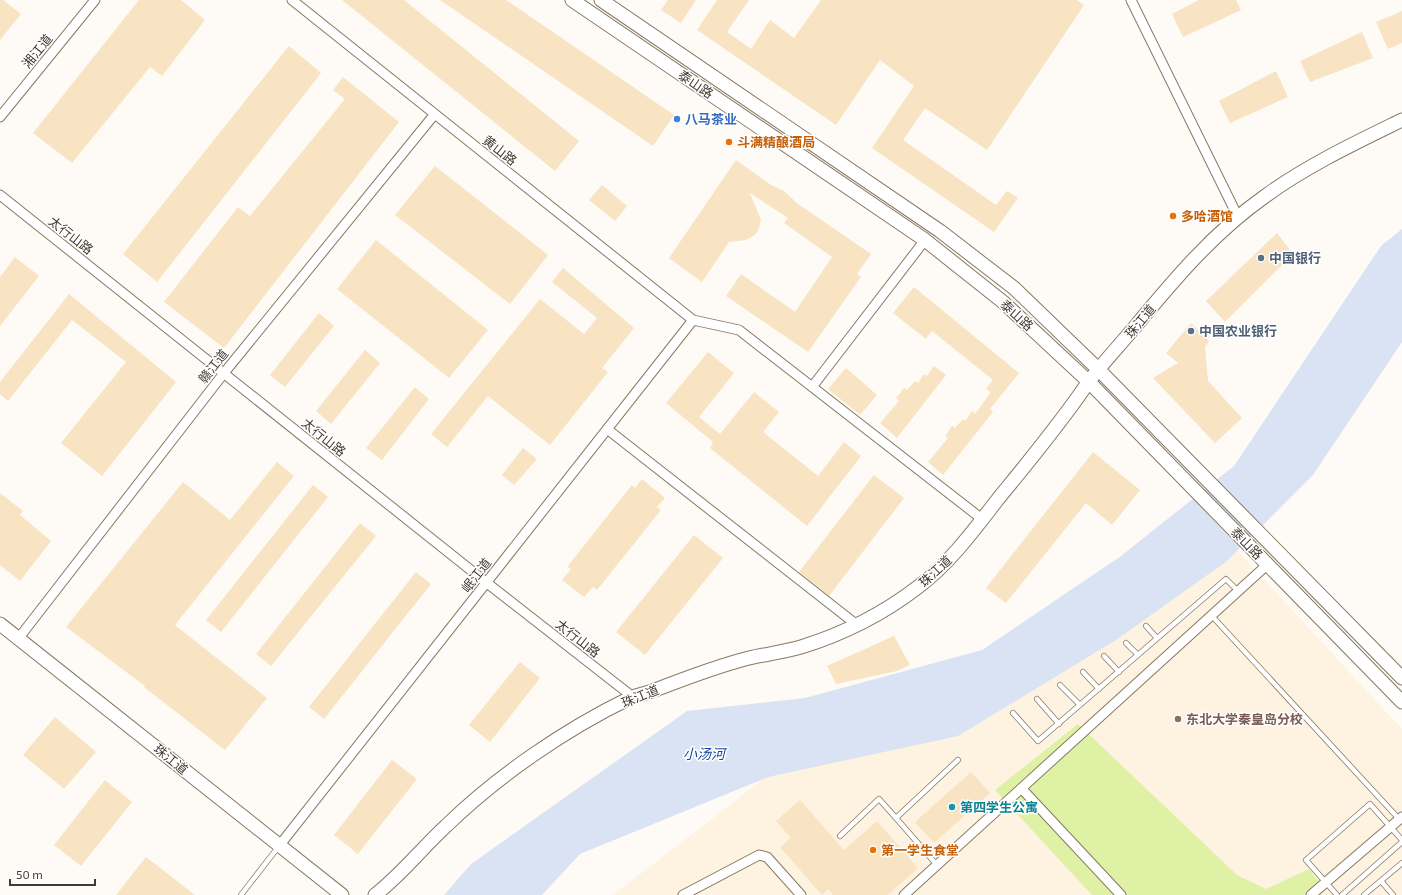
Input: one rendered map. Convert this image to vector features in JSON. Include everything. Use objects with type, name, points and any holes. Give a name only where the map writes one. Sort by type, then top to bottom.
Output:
[{"type":"street","name":"湘江道","points":[[0,117],[95,0]]},
{"type":"street","name":"黄山路","points":[[292,0],[434,115],[693,320]]},
{"type":"street","name":"泰山路","points":[[572,0],[926,240],[1004,302],[1089,382],[1402,702]]},
{"type":"street","points":[[601,0],[940,231],[1014,288],[1099,370],[1402,678]]},
{"type":"street","points":[[1131,0],[1238,217]]},
{"type":"street","name":"赣江道","points":[[18,639],[224,373],[434,115]]},
{"type":"street","name":"珠江道","points":[[375,895],[389,885],[447,824],[509,772],[586,722],[633,697],[720,666],[798,648],[837,634],[857,625],[920,586],[944,564],[1073,407],[1089,382],[1171,283],[1216,236],[1266,195],[1325,159],[1402,120]]},
{"type":"street","name":"太行山路","points":[[0,196],[486,583],[633,697]]},
{"type":"street","points":[[812,387],[926,240]]},
{"type":"street","points":[[693,320],[739,330],[982,519]]},
{"type":"street","name":"岷江道","points":[[280,846],[693,320]]},
{"type":"street","points":[[607,429],[857,625]]},
{"type":"street","points":[[904,895],[1268,564]]},
{"type":"street","name":"珠江道","points":[[0,624],[342,895]]},
{"type":"street","points":[[1022,789],[1121,895]]},
{"type":"street","points":[[1311,895],[1401,818]]},
{"type":"street","points":[[683,895],[759,854],[767,857],[801,895]]},
{"type":"lane","points":[[1013,713],[1038,742],[1226,579],[1238,591]]},
{"type":"lane","points":[[1211,615],[1401,818]]},
{"type":"lane","points":[[1146,626],[1158,638]]},
{"type":"lane","points":[[1126,643],[1138,655]]},
{"type":"lane","points":[[1104,656],[1119,672]]},
{"type":"lane","points":[[1083,672],[1099,689]]},
{"type":"lane","points":[[1060,685],[1080,705]]},
{"type":"lane","points":[[1037,699],[1059,724]]},
{"type":"lane","points":[[896,818],[958,760]]},
{"type":"lane","points":[[840,836],[879,800],[937,865]]},
{"type":"lane","points":[[1337,895],[1306,860],[1370,804],[1402,841],[1342,895]]},
{"type":"lane","points":[[241,895],[280,846]]},
{"type":"lane","points":[[1364,895],[1402,863]]},
{"type":"lane","points":[[1381,881],[1393,895]]},
{"type":"shaded area","name":"东北大学秦皇岛分校","points":[[1233,546],[1402,729],[1402,895],[613,895],[769,775]]},
{"type":"green space","points":[[1078,724],[1237,875],[1266,889],[1309,869],[1325,890],[1320,895],[1092,895],[995,790]]},
{"type":"water","name":"小汤河","points":[[1402,229],[1402,342],[1313,475],[1227,561],[1116,640],[958,736],[768,777],[580,854],[542,895],[444,895],[471,864],[687,711],[805,698],[982,650],[1121,556],[1234,466],[1381,246]]},
{"type":"building","points":[[0,0],[3,0],[21,14],[0,40]]},
{"type":"building","points":[[139,0],[181,0],[205,20],[162,76],[150,67],[72,163],[33,133]]},
{"type":"building","points":[[342,0],[404,0],[579,141],[555,171]]},
{"type":"building","points":[[440,0],[506,0],[674,115],[653,146]]},
{"type":"building","points":[[668,0],[696,0],[681,23],[661,10]]},
{"type":"building","points":[[717,0],[749,0],[727,32],[751,49],[770,20],[794,38],[821,0],[1077,0],[1084,5],[987,150],[925,108],[903,140],[996,205],[1007,191],[1018,198],[994,232],[872,148],[914,86],[880,60],[836,125],[697,30]]},
{"type":"building","points":[[1199,0],[1236,0],[1241,10],[1183,37],[1172,14]]},
{"type":"building","points":[[1402,11],[1402,43],[1388,49],[1376,22]]},
{"type":"building","points":[[1362,32],[1373,58],[1310,82],[1300,61]]},
{"type":"building","points":[[289,46],[321,73],[157,282],[123,254]]},
{"type":"building","points":[[1276,71],[1288,97],[1230,123],[1219,101]]},
{"type":"building","points":[[343,77],[399,122],[224,348],[164,302],[238,207],[250,216],[345,99],[333,90]]},
{"type":"building","points":[[736,160],[771,185],[784,191],[798,204],[871,254],[857,274],[861,277],[808,352],[726,296],[741,274],[795,312],[832,257],[784,223],[788,218],[750,193],[761,220],[758,231],[755,235],[746,240],[729,242],[702,282],[669,258]]},
{"type":"building","points":[[435,166],[548,255],[510,304],[395,215]]},
{"type":"building","points":[[602,185],[627,206],[615,221],[589,200]]},
{"type":"building","points":[[1277,233],[1293,254],[1225,322],[1206,301]]},
{"type":"building","points":[[376,240],[488,330],[449,378],[337,289]]},
{"type":"building","points":[[15,257],[39,276],[0,326],[0,277]]},
{"type":"building","points":[[563,268],[634,328],[602,368],[608,372],[550,445],[488,396],[447,447],[431,434],[540,299],[584,334],[597,318],[552,282]]},
{"type":"building","points":[[914,287],[1019,373],[990,409],[993,412],[943,475],[928,462],[948,438],[945,436],[952,426],[955,428],[963,419],[965,421],[972,411],[975,414],[991,392],[986,389],[993,380],[932,331],[926,339],[893,313]]},
{"type":"building","points":[[69,294],[176,382],[102,476],[61,443],[126,362],[72,320],[8,401],[0,394],[0,382]]},
{"type":"building","points":[[319,313],[334,326],[285,387],[270,375]]},
{"type":"building","points":[[1191,323],[1209,341],[1205,347],[1208,381],[1242,418],[1215,443],[1153,378],[1178,363],[1166,353]]},
{"type":"building","points":[[365,350],[380,363],[331,424],[316,411]]},
{"type":"building","points":[[708,352],[734,373],[699,417],[720,434],[754,392],[779,412],[763,432],[818,476],[844,442],[861,456],[807,526],[710,448],[713,442],[666,403]]},
{"type":"building","points":[[934,366],[946,375],[897,438],[880,423],[899,401],[896,398],[904,388],[907,390],[915,381],[918,383],[924,374],[927,376]]},
{"type":"building","points":[[846,368],[877,395],[860,415],[828,389]]},
{"type":"building","points":[[415,387],[429,399],[382,460],[366,448]]},
{"type":"building","points":[[523,448],[537,459],[514,485],[502,475]]},
{"type":"building","points":[[1093,452],[1140,490],[1112,525],[1086,503],[1006,603],[986,588]]},
{"type":"building","points":[[277,462],[294,476],[175,625],[267,698],[225,750],[144,687],[145,686],[66,627],[183,482],[230,520]]},
{"type":"building","points":[[874,475],[904,498],[829,596],[799,572]]},
{"type":"building","points":[[642,479],[665,498],[657,507],[661,510],[597,590],[593,587],[584,597],[562,580],[571,569],[567,567],[632,485],[635,488]]},
{"type":"building","points":[[313,485],[328,497],[221,632],[206,620]]},
{"type":"building","points":[[0,493],[23,511],[20,515],[51,541],[20,581],[0,565]]},
{"type":"building","points":[[360,523],[376,536],[271,666],[256,654]]},
{"type":"building","points":[[694,535],[723,558],[645,655],[616,632]]},
{"type":"building","points":[[416,572],[431,584],[324,719],[309,707]]},
{"type":"building","points":[[894,636],[910,665],[897,671],[836,684],[827,666]]},
{"type":"building","points":[[520,662],[540,678],[490,742],[469,725]]},
{"type":"building","points":[[55,717],[96,752],[64,789],[23,755]]},
{"type":"building","points":[[392,760],[417,779],[358,854],[334,835]]},
{"type":"building","name":"第四学生公寓","points":[[971,772],[990,793],[934,843],[915,822]]},
{"type":"building","points":[[105,780],[132,802],[81,866],[54,845]]},
{"type":"building","name":"第一学生食堂","points":[[800,800],[844,850],[877,821],[918,868],[888,895],[833,895],[828,889],[822,895],[780,847],[791,838],[776,821]]},
{"type":"building","points":[[146,857],[195,895],[116,895]]},
{"type":"place","name":"八马茶业","points":[[677,119]]},
{"type":"place","name":"斗满精酿酒局","points":[[729,142]]},
{"type":"place","name":"多哈酒馆","points":[[1173,216]]},
{"type":"place","name":"中国银行","points":[[1261,258]]},
{"type":"place","name":"中国农业银行","points":[[1191,331]]},
{"type":"place","name":"东北大学秦皇岛分校","points":[[1178,719]]},
{"type":"place","name":"第四学生公寓","points":[[952,807]]},
{"type":"place","name":"第一学生食堂","points":[[873,850]]}]
